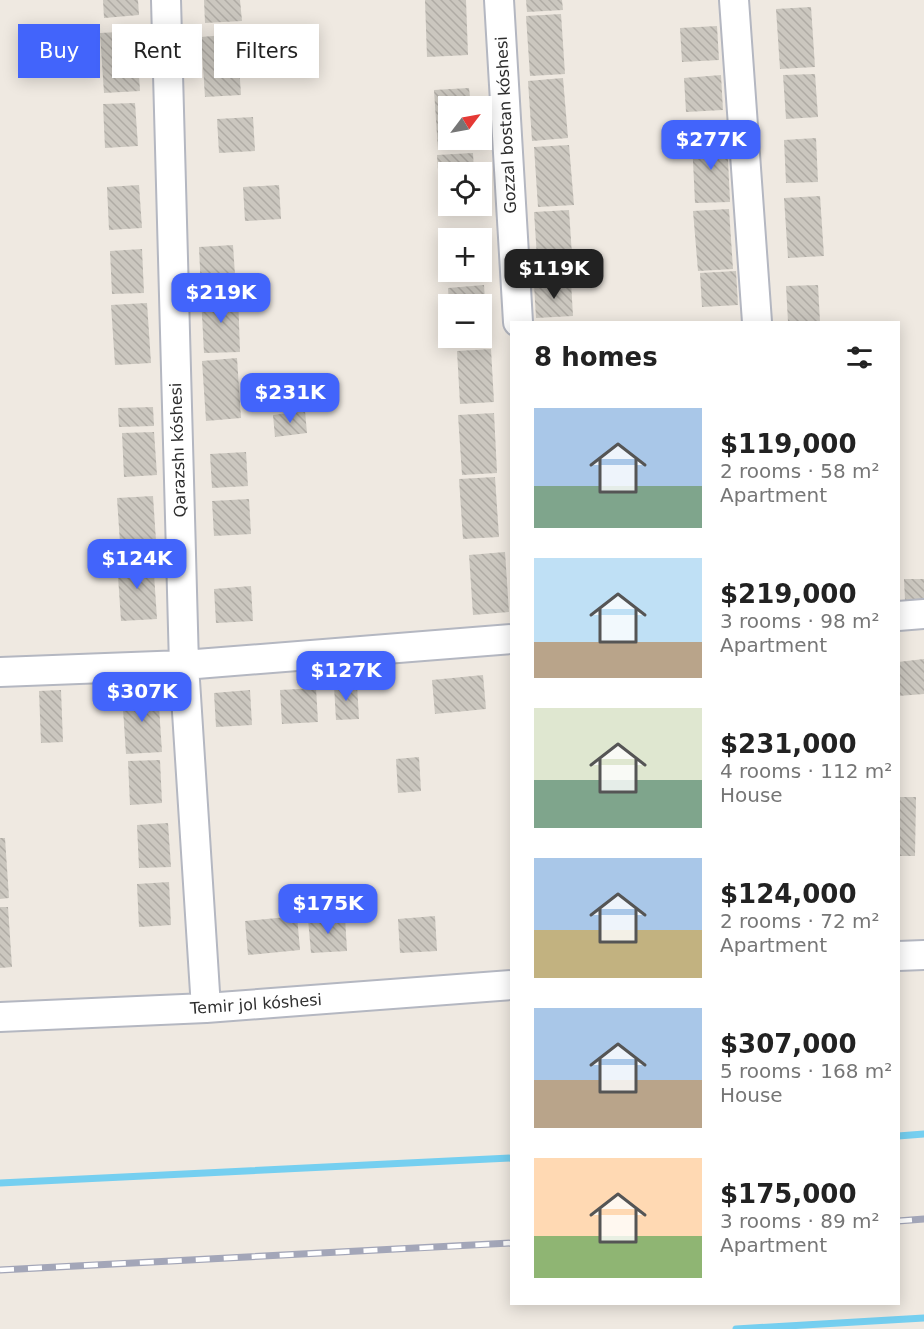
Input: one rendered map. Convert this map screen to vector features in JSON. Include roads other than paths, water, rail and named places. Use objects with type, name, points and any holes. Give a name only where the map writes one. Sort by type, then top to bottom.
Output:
[{"type":"street","name":"Qarazshı kóshesi","points":[[166,0],[184,665],[206,1008]]},
{"type":"street","name":"Gozzal bostan kóshesi","points":[[499,0],[518,321]]},
{"type":"street","points":[[734,0],[757,321]]},
{"type":"street","points":[[900,616],[924,614]]},
{"type":"street","points":[[0,672],[184,665],[510,639]]},
{"type":"street","points":[[900,956],[924,955]]},
{"type":"street","name":"Temir jol kóshesi","points":[[0,1017],[206,1008],[510,985]]},
{"type":"waterway","points":[[900,1136],[924,1134]]},
{"type":"waterway","points":[[0,1183],[510,1158]]},
{"type":"waterway","points":[[736,1329],[924,1318]]},
{"type":"railway","points":[[900,1221],[924,1219]]},
{"type":"railway","points":[[0,1270],[510,1243]]}]
